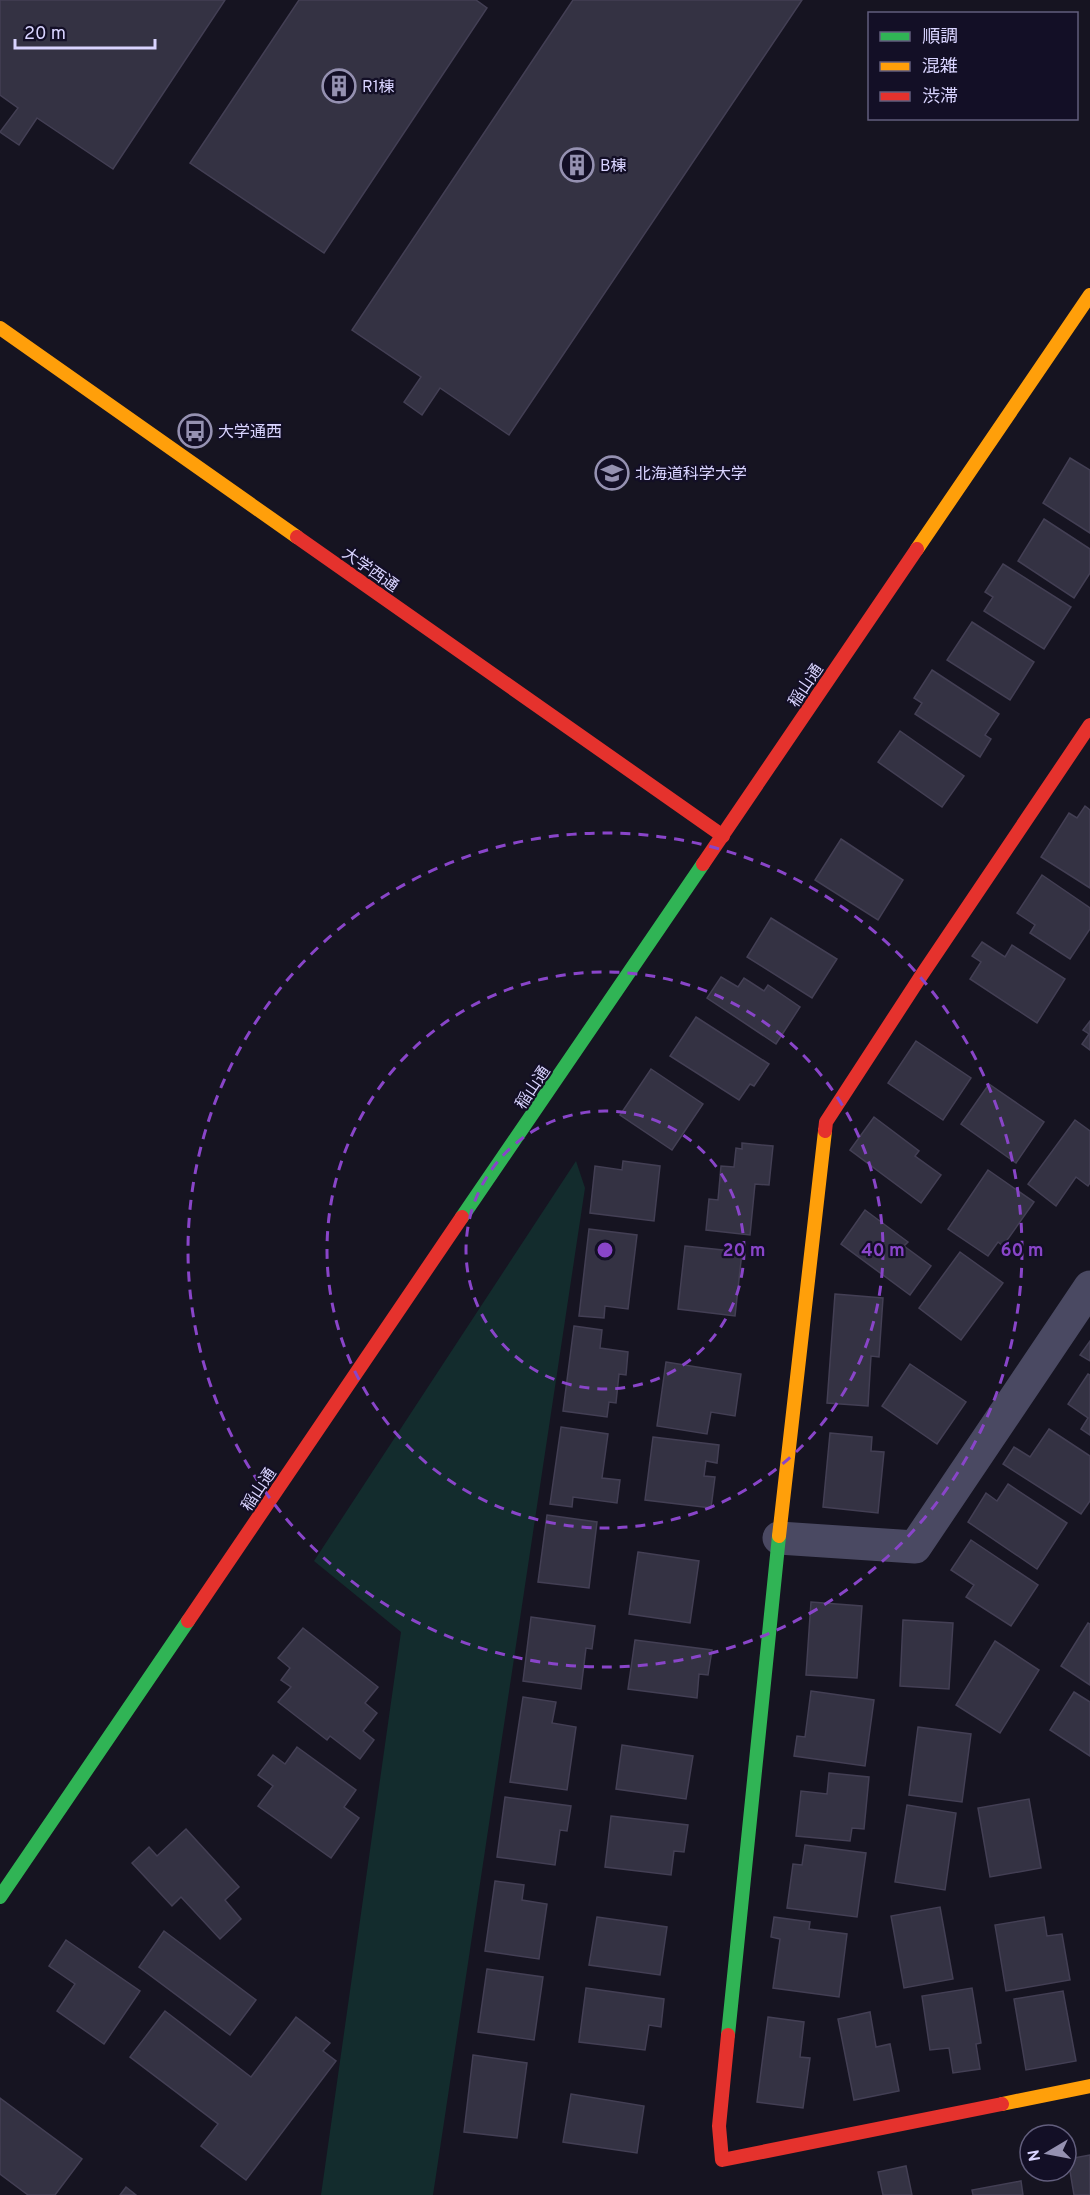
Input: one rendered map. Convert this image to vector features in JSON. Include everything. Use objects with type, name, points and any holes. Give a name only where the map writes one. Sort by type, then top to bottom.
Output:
[{"type":"street","name":"稲山通","points":[[0,1897],[1090,295]]},
{"type":"street","name":"大学西通","points":[[0,328],[723,837]]},
{"type":"street","points":[[1090,725],[826,1122],[779,1538],[719,2126],[722,2160],[1090,2086]]},
{"type":"street","points":[[779,1538],[915,1547],[1090,1287]]},
{"type":"green space","points":[[576,1161],[585,1188],[433,2195],[321,2195],[401,1632],[314,1561]]},
{"type":"building","points":[[0,0],[225,0],[113,169],[37,118],[19,145],[0,132],[18,108],[0,95]]},
{"type":"building","name":"R1棟","points":[[299,0],[476,0],[487,8],[324,253],[190,163]]},
{"type":"building","name":"B棟","points":[[573,0],[802,0],[509,435],[440,388],[422,415],[404,402],[421,377],[352,330]]},
{"type":"building","points":[[1070,458],[1090,470],[1090,533],[1043,503]]},
{"type":"building","points":[[1044,519],[1090,549],[1090,573],[1074,598],[1018,561]]},
{"type":"building","points":[[1003,564],[1071,607],[1044,649],[984,611],[993,597],[985,592]]},
{"type":"building","points":[[972,622],[1034,662],[1010,700],[947,660]]},
{"type":"building","points":[[932,670],[999,714],[985,735],[991,739],[980,757],[915,714],[922,703],[914,698]]},
{"type":"building","points":[[900,731],[964,776],[942,807],[878,762]]},
{"type":"building","points":[[1085,806],[1090,810],[1090,888],[1041,857],[1069,813],[1077,818]]},
{"type":"building","points":[[841,839],[903,880],[878,920],[815,880]]},
{"type":"building","points":[[1042,875],[1090,908],[1090,929],[1070,959],[1030,933],[1035,925],[1017,913]]},
{"type":"building","points":[[771,918],[837,959],[812,998],[747,957]]},
{"type":"building","points":[[982,942],[1005,957],[1012,945],[1065,979],[1037,1023],[970,979],[981,962],[972,956]]},
{"type":"building","points":[[721,977],[738,987],[744,978],[764,991],[768,985],[800,1007],[776,1044],[707,998]]},
{"type":"building","points":[[696,1017],[769,1064],[754,1086],[750,1084],[739,1100],[670,1056]]},
{"type":"building","points":[[1090,1021],[1090,1050],[1082,1044],[1089,1034],[1083,1030]]},
{"type":"building","points":[[916,1041],[971,1078],[943,1120],[888,1083]]},
{"type":"building","points":[[651,1069],[703,1104],[672,1150],[620,1115]]},
{"type":"building","points":[[989,1084],[1044,1122],[1016,1163],[961,1124]]},
{"type":"building","points":[[874,1117],[919,1151],[915,1156],[941,1175],[921,1203],[850,1150]]},
{"type":"building","points":[[1075,1120],[1090,1131],[1090,1183],[1088,1186],[1076,1177],[1056,1206],[1028,1184]]},
{"type":"building","points":[[742,1143],[773,1146],[769,1185],[755,1184],[750,1235],[706,1230],[709,1199],[718,1200],[721,1166],[734,1167],[736,1148],[742,1149]]},
{"type":"building","points":[[623,1161],[660,1166],[654,1221],[590,1213],[595,1166],[622,1170]]},
{"type":"building","points":[[988,1170],[1034,1202],[1003,1246],[998,1242],[988,1256],[948,1229]]},
{"type":"building","points":[[865,1210],[908,1242],[904,1246],[931,1266],[910,1295],[841,1244]]},
{"type":"building","points":[[589,1229],[637,1235],[628,1309],[605,1306],[604,1318],[579,1316]]},
{"type":"building","points":[[685,1246],[742,1252],[735,1316],[678,1309]]},
{"type":"building","points":[[960,1252],[1003,1283],[961,1340],[919,1308]]},
{"type":"building","points":[[835,1294],[883,1298],[879,1357],[871,1356],[868,1406],[827,1403]]},
{"type":"building","points":[[574,1326],[602,1330],[600,1348],[628,1352],[626,1375],[619,1374],[616,1403],[609,1402],[607,1417],[563,1411]]},
{"type":"building","points":[[1090,1341],[1090,1361],[1080,1355]]},
{"type":"building","points":[[666,1362],[741,1374],[735,1416],[711,1412],[707,1434],[657,1426]]},
{"type":"building","points":[[910,1364],[966,1402],[937,1444],[882,1406]]},
{"type":"building","points":[[1088,1374],[1090,1375],[1090,1435],[1081,1429],[1088,1418],[1068,1404]]},
{"type":"building","points":[[561,1427],[608,1434],[602,1478],[620,1480],[617,1503],[573,1497],[572,1507],[550,1504]]},
{"type":"building","points":[[1049,1429],[1090,1456],[1090,1501],[1081,1514],[1003,1464],[1014,1447],[1030,1457]]},
{"type":"building","points":[[830,1433],[872,1437],[871,1451],[884,1452],[878,1513],[823,1507]]},
{"type":"building","points":[[653,1437],[719,1445],[717,1463],[706,1461],[704,1476],[715,1477],[711,1508],[645,1500]]},
{"type":"building","points":[[1008,1484],[1067,1523],[1037,1569],[968,1522],[986,1493],[997,1501]]},
{"type":"building","points":[[547,1515],[597,1522],[589,1588],[538,1582]]},
{"type":"building","points":[[971,1540],[1038,1585],[1011,1626],[966,1597],[974,1585],[951,1570]]},
{"type":"building","points":[[638,1552],[699,1561],[690,1623],[629,1614]]},
{"type":"building","points":[[811,1602],[862,1606],[857,1678],[806,1675]]},
{"type":"building","points":[[531,1617],[595,1626],[592,1649],[586,1648],[581,1689],[523,1681]]},
{"type":"building","points":[[903,1620],[953,1623],[949,1689],[900,1686]]},
{"type":"building","points":[[1088,1623],[1090,1624],[1090,1685],[1061,1666]]},
{"type":"building","points":[[303,1628],[378,1687],[365,1703],[377,1713],[363,1731],[374,1740],[360,1759],[330,1736],[327,1740],[278,1702],[291,1687],[281,1680],[290,1668],[278,1658]]},
{"type":"building","points":[[635,1640],[712,1650],[708,1675],[699,1674],[697,1698],[628,1689]]},
{"type":"building","points":[[995,1641],[1039,1670],[1000,1733],[956,1705]]},
{"type":"building","points":[[811,1691],[874,1700],[865,1766],[794,1756],[797,1736],[805,1737]]},
{"type":"building","points":[[1074,1692],[1090,1702],[1090,1756],[1050,1730]]},
{"type":"building","points":[[523,1697],[556,1702],[552,1723],[576,1727],[567,1790],[510,1782]]},
{"type":"building","points":[[918,1727],[971,1734],[962,1802],[909,1795]]},
{"type":"building","points":[[622,1745],[693,1756],[686,1799],[616,1789]]},
{"type":"building","points":[[297,1747],[356,1790],[344,1807],[359,1818],[331,1858],[258,1806],[273,1786],[258,1775],[273,1755],[285,1764]]},
{"type":"building","points":[[829,1773],[869,1777],[864,1829],[852,1828],[850,1841],[796,1836],[801,1791],[827,1794]]},
{"type":"building","points":[[505,1797],[571,1806],[567,1831],[560,1830],[555,1865],[497,1857]]},
{"type":"building","points":[[1029,1799],[1041,1868],[990,1877],[978,1808]]},
{"type":"building","points":[[907,1805],[956,1813],[945,1890],[895,1882]]},
{"type":"building","points":[[611,1816],[688,1825],[684,1852],[674,1851],[671,1875],[605,1867]]},
{"type":"building","points":[[186,1829],[239,1887],[225,1900],[241,1919],[220,1939],[181,1897],[172,1906],[132,1863],[149,1847],[157,1856]]},
{"type":"building","points":[[805,1845],[866,1853],[857,1917],[787,1908],[793,1864],[802,1865]]},
{"type":"building","points":[[495,1881],[524,1885],[522,1900],[547,1904],[539,1959],[485,1951]]},
{"type":"building","points":[[940,1907],[953,1979],[904,1988],[891,1916]]},
{"type":"building","points":[[597,1917],[667,1927],[660,1975],[589,1965]]},
{"type":"building","points":[[774,1917],[810,1922],[809,1929],[847,1934],[839,1997],[773,1988],[780,1939],[771,1937]]},
{"type":"building","points":[[1044,1917],[1047,1936],[1062,1934],[1070,1980],[1006,1991],[995,1925]]},
{"type":"building","points":[[164,1931],[256,2000],[230,2035],[139,1967]]},
{"type":"building","points":[[66,1940],[140,1991],[104,2044],[57,2011],[75,1984],[49,1966]]},
{"type":"building","points":[[487,1969],[543,1977],[534,2040],[478,2032]]},
{"type":"building","points":[[586,1988],[664,1999],[661,2027],[649,2025],[645,2050],[579,2042]]},
{"type":"building","points":[[972,1988],[981,2043],[976,2044],[980,2069],[953,2073],[949,2048],[930,2050],[922,1996]]},
{"type":"building","points":[[1063,1991],[1076,2061],[1026,2070],[1014,1999]]},
{"type":"building","points":[[165,2011],[251,2077],[296,2017],[330,2043],[323,2051],[336,2061],[246,2180],[201,2146],[218,2124],[130,2057]]},
{"type":"building","points":[[870,2012],[876,2047],[890,2044],[899,2091],[854,2100],[838,2019]]},
{"type":"building","points":[[768,2017],[804,2022],[800,2057],[810,2058],[803,2108],[757,2102]]},
{"type":"building","points":[[473,2055],[527,2063],[517,2138],[464,2132]]},
{"type":"building","points":[[571,2094],[644,2106],[637,2153],[563,2142]]},
{"type":"building","points":[[0,2098],[82,2159],[55,2195],[28,2195],[0,2174]]},
{"type":"building","points":[[1090,2155],[1090,2195],[1074,2195],[1072,2183],[1078,2183],[1078,2157]]},
{"type":"building","points":[[906,2166],[912,2195],[883,2195],[878,2172]]},
{"type":"building","points":[[1018,2182],[1021,2183],[1023,2195],[973,2195],[972,2190]]},
{"type":"building","points":[[126,2187],[136,2195],[120,2195]]},
{"type":"traffic: fast","points":[[462,1217],[703,864]]},
{"type":"traffic: fast","points":[[728,2035],[779,1536]]},
{"type":"traffic: fast","points":[[0,1897],[188,1621]]},
{"type":"traffic: slow","points":[[917,549],[1090,295]]},
{"type":"traffic: slow","points":[[0,328],[297,537]]},
{"type":"traffic: slow","points":[[779,1536],[825,1131]]},
{"type":"traffic: slow","points":[[1002,2104],[1090,2086]]},
{"type":"traffic: jam","points":[[297,537],[723,836]]},
{"type":"traffic: jam","points":[[703,864],[917,549]]},
{"type":"traffic: jam","points":[[825,1131],[826,1122],[921,976],[1090,725]]},
{"type":"traffic: jam","points":[[188,1621],[462,1217]]},
{"type":"traffic: jam","points":[[728,2035],[719,2126],[722,2160],[1002,2104]]},
{"type":"place","name":"R1棟","points":[[339,86]]},
{"type":"place","name":"B棟","points":[[577,165]]},
{"type":"place","name":"大学通西","points":[[195,431]]},
{"type":"place","name":"北海道科学大学","points":[[612,473]]}]
